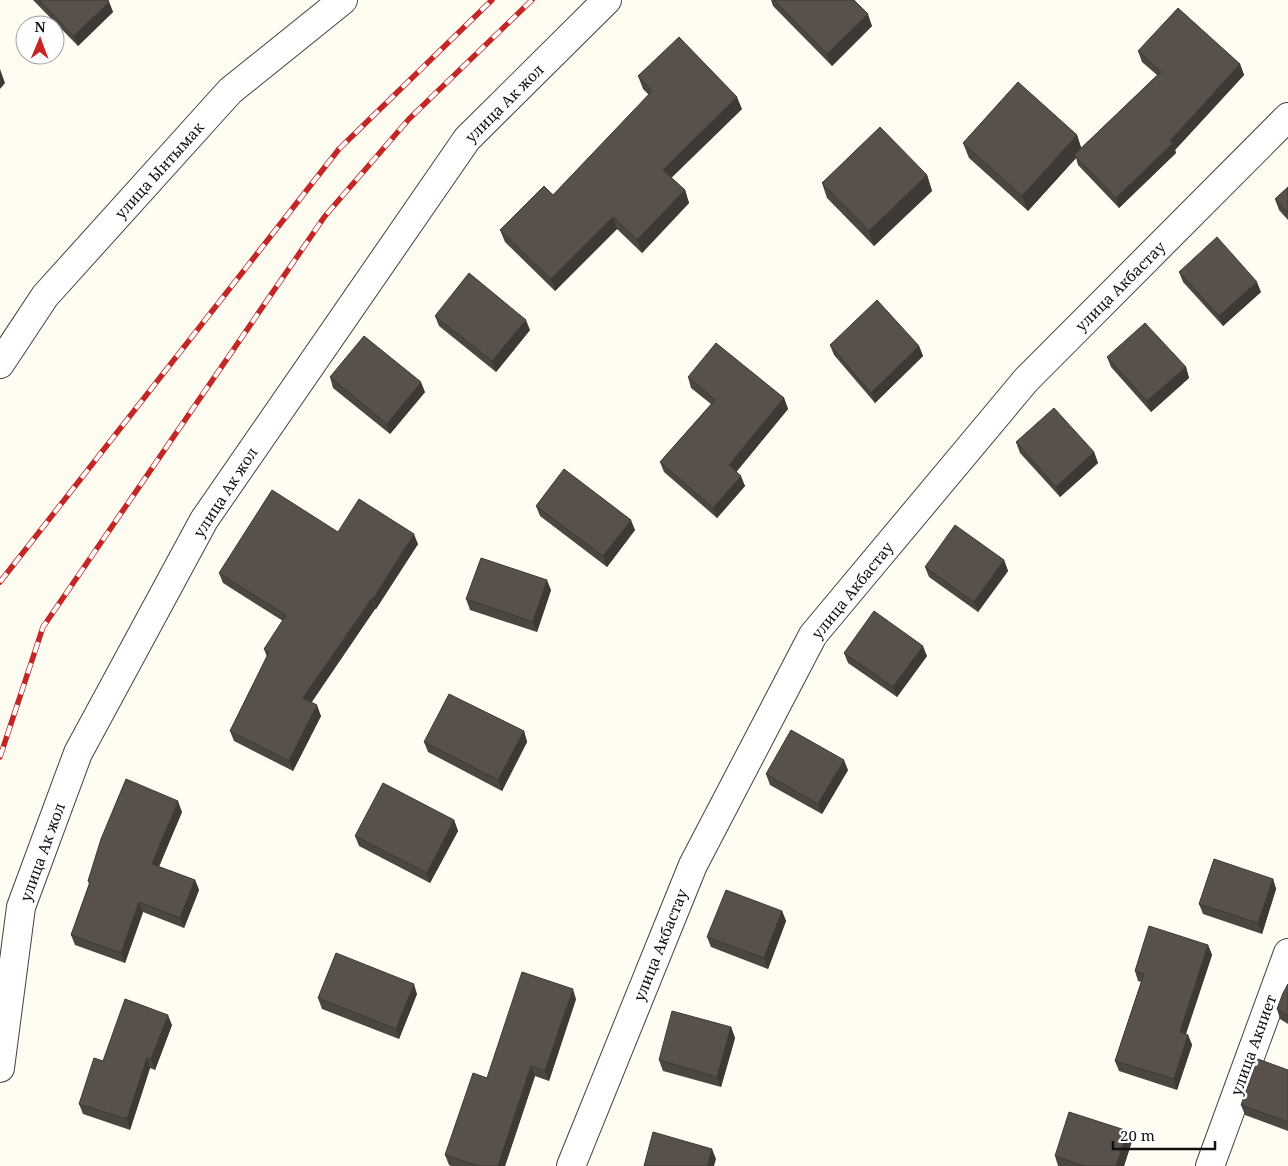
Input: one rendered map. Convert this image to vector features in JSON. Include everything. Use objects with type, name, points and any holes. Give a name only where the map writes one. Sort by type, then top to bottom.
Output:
[{"type":"street","name":"улица Ынтымак","points":[[0,364],[45,296],[230,91],[343,0]]},
{"type":"street","name":"улица Ак жол","points":[[0,1068],[21,907],[78,752],[204,520],[467,139],[608,0]]},
{"type":"street","name":"улица Акбастау","points":[[571,1166],[693,864],[813,635],[1026,380],[1288,117]]},
{"type":"street","name":"улица Акниет","points":[[1210,1166],[1288,953]]},
{"type":"building","points":[[39,0],[108,0],[109,2],[74,36],[65,27],[65,15],[54,15]]},
{"type":"building","points":[[774,0],[854,0],[868,14],[827,54]]},
{"type":"building","points":[[1178,8],[1240,64],[1170,141],[1173,143],[1116,198],[1074,155],[1161,72],[1138,51]]},
{"type":"building","points":[[679,37],[737,97],[663,170],[685,190],[637,240],[613,217],[551,279],[500,230],[544,186],[553,195],[652,91],[638,76]]},
{"type":"building","points":[[1018,82],[1077,135],[1022,196],[963,143]]},
{"type":"building","points":[[880,127],[927,175],[869,231],[822,183]]},
{"type":"building","points":[[1288,187],[1288,213],[1275,199]]},
{"type":"building","points":[[1217,237],[1257,282],[1219,316],[1179,272]]},
{"type":"building","points":[[469,273],[526,320],[492,361],[435,316]]},
{"type":"building","points":[[877,300],[919,346],[871,393],[830,345]]},
{"type":"building","points":[[1145,323],[1186,367],[1147,401],[1107,357]]},
{"type":"building","points":[[364,336],[421,382],[387,424],[330,377]]},
{"type":"building","points":[[716,343],[784,398],[729,465],[741,476],[713,508],[660,462],[715,400],[688,377]]},
{"type":"building","points":[[1054,408],[1094,452],[1056,487],[1016,442]]},
{"type":"building","points":[[564,469],[631,520],[603,556],[536,506]]},
{"type":"building","points":[[272,490],[338,532],[359,499],[414,534],[373,599],[303,698],[317,705],[289,761],[230,731],[269,652],[264,649],[286,615],[219,573]]},
{"type":"building","points":[[955,525],[1004,560],[974,602],[925,567]]},
{"type":"building","points":[[481,558],[547,580],[533,622],[466,599]]},
{"type":"building","points":[[874,611],[923,646],[893,687],[844,653]]},
{"type":"building","points":[[449,694],[524,731],[498,780],[424,742]]},
{"type":"building","points":[[791,730],[844,760],[818,804],[766,774]]},
{"type":"building","points":[[126,779],[178,801],[152,864],[195,880],[180,918],[139,902],[121,953],[71,935],[90,882],[88,881],[101,839]]},
{"type":"building","points":[[383,783],[454,820],[427,873],[355,836]]},
{"type":"building","points":[[1214,859],[1273,879],[1258,923],[1199,904]]},
{"type":"building","points":[[726,890],[782,911],[764,958],[707,937]]},
{"type":"building","points":[[1149,926],[1208,945],[1180,1032],[1188,1035],[1174,1079],[1115,1061],[1144,974],[1135,971]]},
{"type":"building","points":[[336,953],[414,984],[396,1029],[318,998]]},
{"type":"building","points":[[522,972],[573,989],[545,1071],[531,1066],[498,1166],[479,1166],[445,1155],[473,1073],[487,1078]]},
{"type":"building","points":[[1288,984],[1288,1016],[1277,1009]]},
{"type":"building","points":[[125,999],[168,1015],[151,1059],[147,1058],[127,1119],[79,1104],[94,1058],[103,1061]]},
{"type":"building","points":[[672,1011],[731,1027],[717,1077],[659,1060]]},
{"type":"building","points":[[1258,1059],[1288,1070],[1288,1122],[1241,1105]]},
{"type":"building","points":[[1069,1112],[1128,1131],[1116,1166],[1084,1166],[1055,1156]]},
{"type":"building","points":[[653,1132],[712,1149],[707,1166],[644,1166]]},
{"type":"railway","points":[[0,582],[339,149],[492,0]]},
{"type":"railway","points":[[0,757],[43,627],[325,216],[409,119],[532,0]]}]
